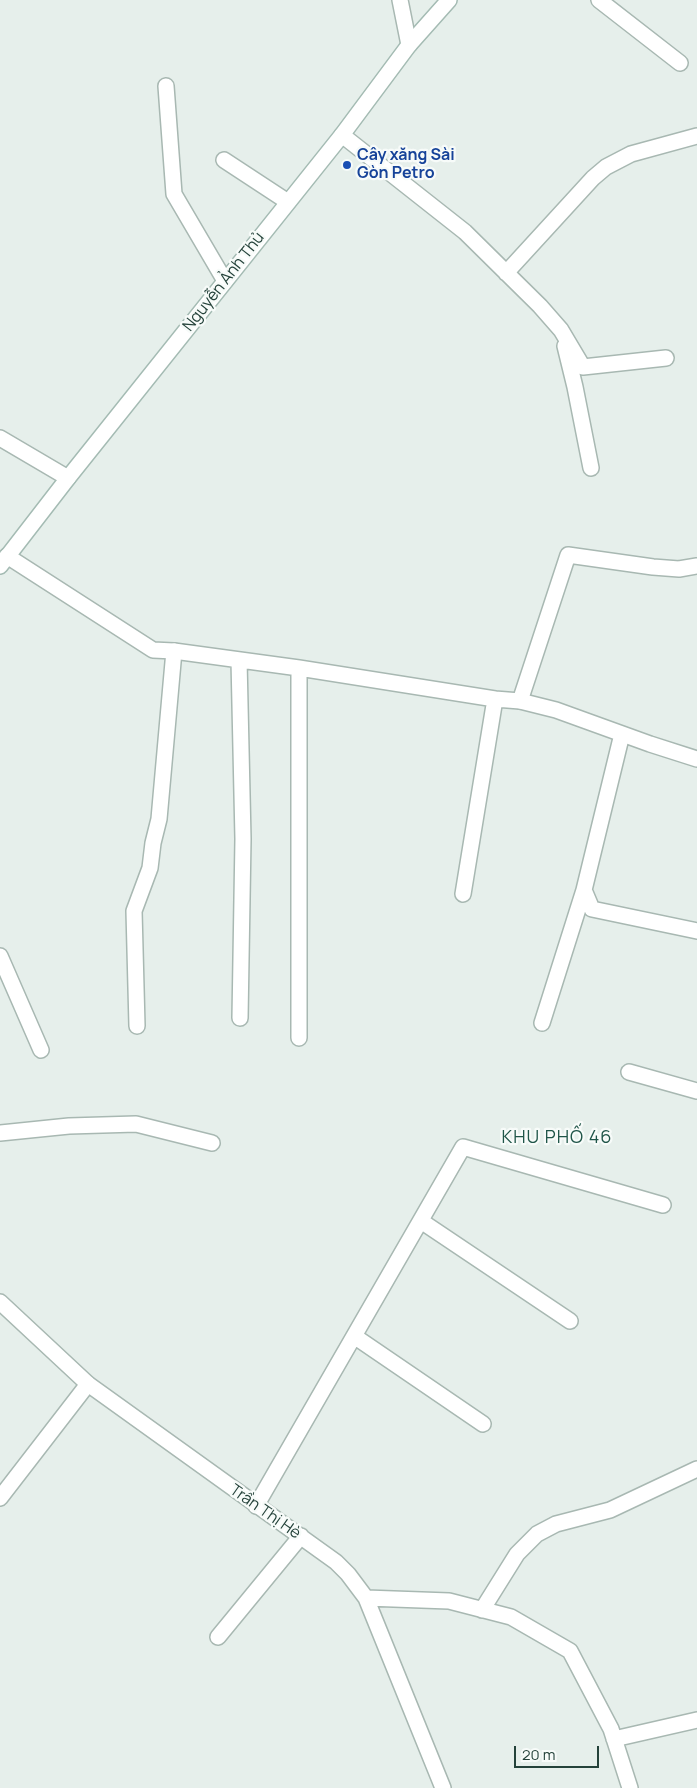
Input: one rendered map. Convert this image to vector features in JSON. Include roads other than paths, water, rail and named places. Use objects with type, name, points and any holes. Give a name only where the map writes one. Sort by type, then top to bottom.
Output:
[{"type":"street","points":[[400,0],[410,45]]},
{"type":"street","name":"Nguyễn Ảnh Thủ","points":[[4,561],[342,134],[410,45],[449,0]]},
{"type":"street","points":[[599,0],[680,64]]},
{"type":"street","points":[[166,86],[174,194],[225,281]]},
{"type":"street","points":[[342,134],[465,232],[561,330],[583,367],[666,358]]},
{"type":"street","points":[[506,273],[593,178],[606,167],[631,154],[697,136]]},
{"type":"street","points":[[224,160],[288,202]]},
{"type":"street","points":[[561,330],[575,386],[591,468]]},
{"type":"street","points":[[0,438],[68,478]]},
{"type":"street","points":[[520,701],[568,555],[653,567],[679,569],[697,566]]},
{"type":"street","points":[[4,561],[153,650],[174,651],[299,668],[496,699],[520,701],[556,710],[697,759]]},
{"type":"street","points":[[136,1026],[134,911],[150,868],[153,843],[159,820],[174,651]]},
{"type":"street","points":[[239,660],[243,839],[240,1018]]},
{"type":"street","points":[[299,668],[299,1038]]},
{"type":"street","points":[[463,894],[496,699]]},
{"type":"street","points":[[542,1023],[584,890],[622,734]]},
{"type":"street","points":[[584,890],[592,909],[697,931]]},
{"type":"street","points":[[0,956],[41,1050]]},
{"type":"street","points":[[628,1072],[697,1091]]},
{"type":"street","points":[[0,1133],[69,1126],[136,1124],[212,1143]]},
{"type":"street","points":[[256,1506],[463,1147],[663,1205]]},
{"type":"street","points":[[420,1221],[570,1321]]},
{"type":"street","name":"Trần Thị Hè","points":[[0,1302],[88,1384],[256,1506],[301,1536],[336,1562],[348,1574],[366,1598],[444,1788]]},
{"type":"street","points":[[354,1336],[483,1424]]},
{"type":"street","points":[[0,1498],[88,1384]]},
{"type":"street","points":[[482,1610],[516,1554],[537,1534],[556,1524],[610,1510],[697,1469]]},
{"type":"street","points":[[218,1636],[301,1536]]},
{"type":"street","points":[[366,1598],[449,1601],[512,1618],[570,1651],[614,1739],[630,1788]]},
{"type":"street","points":[[614,1739],[697,1720]]},
{"type":"place","name":"Cây xăng Sài Gòn Petro","points":[[347,165]]},
{"type":"district","name":"KHU PHỐ 46","points":[[557,1138]]}]
